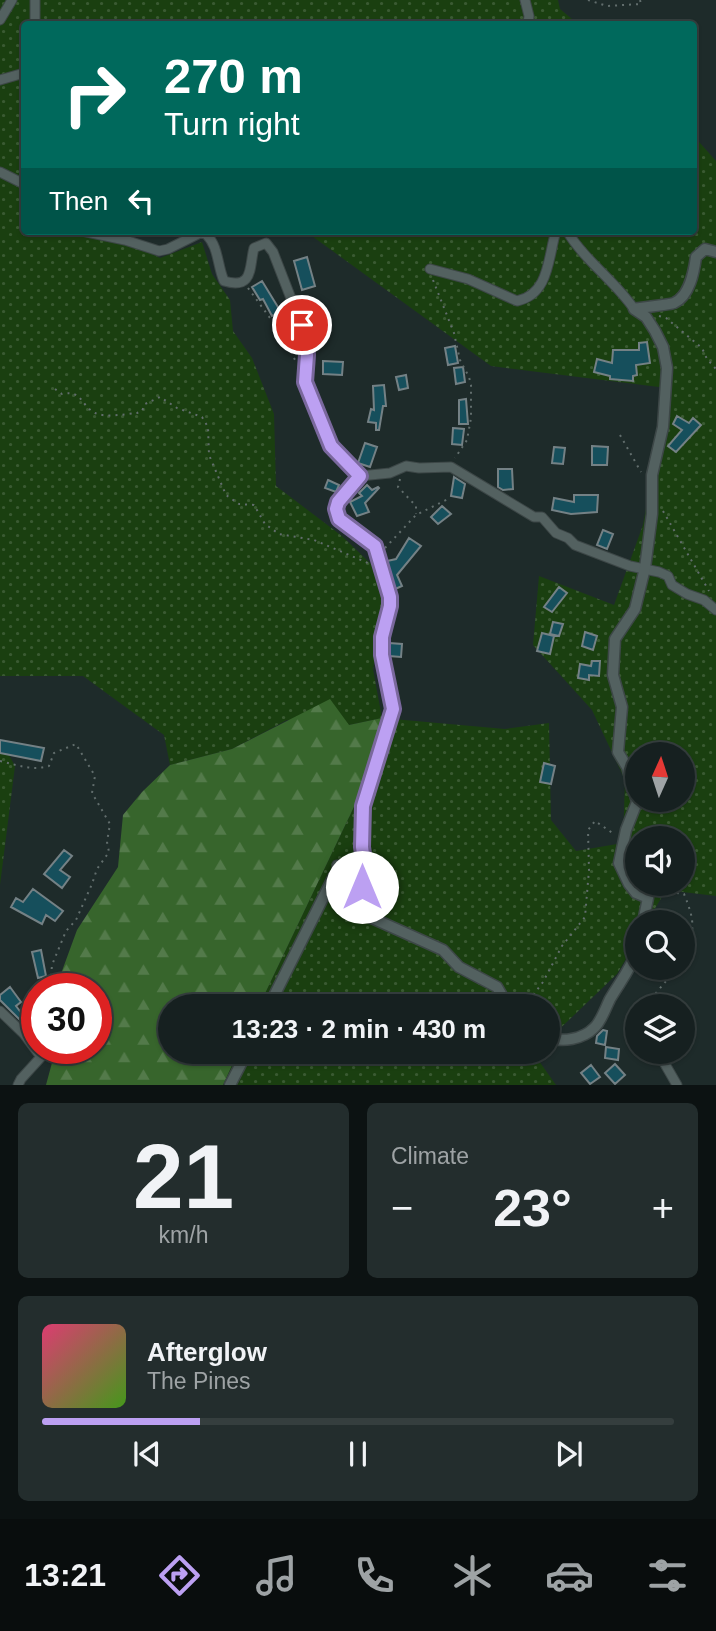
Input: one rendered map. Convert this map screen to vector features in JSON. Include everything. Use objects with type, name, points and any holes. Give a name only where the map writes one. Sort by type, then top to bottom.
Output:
[{"type":"street","points":[[0,20],[12,0]]},
{"type":"street","points":[[34,0],[35,21]]},
{"type":"street","points":[[525,0],[528,21]]},
{"type":"street","points":[[0,80],[21,75]]},
{"type":"street","points":[[0,172],[21,182]]},
{"type":"street","points":[[98,235],[164,251],[196,235]]},
{"type":"street","points":[[207,235],[217,252],[224,281],[232,284],[244,281],[251,274],[254,248],[261,243],[269,245],[306,337],[305,382],[331,446],[360,476]]},
{"type":"street","points":[[430,269],[468,278],[517,300],[524,299],[546,277],[555,235]]},
{"type":"street","points":[[570,235],[606,280],[626,297],[634,309],[646,317],[663,347],[667,368],[663,427],[652,475],[652,514],[645,568],[635,608],[615,639],[613,675],[622,707],[618,752],[627,767],[637,802],[619,863],[636,893],[648,898],[646,910]]},
{"type":"street","points":[[634,309],[675,303],[686,292],[694,272],[696,257],[705,249],[716,252]]},
{"type":"street","points":[[501,994],[490,982],[459,967],[443,950],[411,938],[345,906],[338,895],[335,884],[337,865],[345,864],[353,880],[362,887],[367,881],[362,847],[363,806],[393,709],[382,646],[390,597],[375,546],[339,519],[336,509],[338,502],[360,476],[390,473],[406,466],[451,467],[534,517],[542,517],[556,533],[568,538],[575,545],[630,566],[668,576],[672,585],[704,600],[716,610]]},
{"type":"street","points":[[275,994],[336,874]]},
{"type":"street","points":[[560,1040],[572,1039],[595,1028],[625,978]]},
{"type":"street","points":[[0,1011],[24,1034],[41,1057],[18,1085]]},
{"type":"street","points":[[230,1085],[241,1064]]},
{"type":"street","points":[[665,1064],[677,1085]]},
{"type":"path","points":[[588,0],[607,6],[641,4],[640,0]]},
{"type":"path","points":[[430,269],[471,385],[471,418],[467,440],[451,467]]},
{"type":"path","points":[[244,281],[284,337],[305,382]]},
{"type":"path","points":[[656,315],[666,318],[702,348],[716,369]]},
{"type":"path","points":[[55,389],[62,394],[77,394],[83,404],[97,414],[136,413],[142,411],[145,404],[160,397],[177,408],[202,417],[208,427],[209,455],[226,495],[239,504],[254,505],[265,524],[279,534],[314,540],[368,563],[377,559],[416,515],[450,498]]},
{"type":"path","points":[[620,435],[641,471]]},
{"type":"path","points":[[406,466],[398,487],[416,506],[416,515]]},
{"type":"path","points":[[661,508],[709,592]]},
{"type":"path","points":[[0,761],[23,768],[39,769],[49,766],[54,753],[76,744],[95,776],[92,793],[110,824],[108,852],[97,869],[76,920],[66,931],[51,973]]},
{"type":"path","points":[[534,994],[562,946],[585,918],[589,870],[588,830],[595,821],[623,843]]},
{"type":"path","points":[[648,898],[656,890],[684,894],[691,910]]},
{"type":"path","points":[[655,994],[667,980]]},
{"type":"green space","points":[[0,0],[558,0],[560,9],[574,21],[21,21],[21,235],[114,235],[160,258],[202,242],[212,274],[230,300],[233,331],[252,358],[274,414],[276,486],[342,536],[371,564],[384,601],[373,669],[382,718],[349,725],[287,720],[232,749],[170,765],[164,735],[83,676],[0,676]]},
{"type":"green space","points":[[697,140],[716,161],[716,896],[695,893],[695,826],[625,826],[625,896],[662,896],[654,910],[625,910],[625,960],[617,974],[560,1029],[560,994],[265,994],[361,792],[382,718],[505,729],[549,723],[551,820],[576,851],[623,843],[625,780],[592,710],[533,645],[539,576],[614,605],[643,525],[667,388],[491,366],[311,235],[697,235]]},
{"type":"green space","points":[[330,699],[349,725],[382,718],[361,792],[265,994],[158,994],[158,1064],[233,1064],[223,1085],[46,1085],[52,1064],[112,1064],[112,973],[62,971],[77,930],[118,867],[123,815],[170,765],[232,749]]},
{"type":"green space","points":[[0,739],[15,766],[0,885]]},
{"type":"green space","points":[[233,1064],[541,1064],[556,1085],[223,1085]]},
{"type":"building","points":[[307,257],[315,286],[302,290],[294,261]]},
{"type":"building","points":[[262,281],[281,312],[272,316],[263,299],[260,300],[252,287]]},
{"type":"building","points":[[647,342],[650,363],[636,365],[637,375],[633,376],[633,381],[610,379],[610,376],[594,372],[597,359],[612,363],[613,350],[639,350],[639,343]]},
{"type":"building","points":[[455,346],[458,363],[448,365],[445,348]]},
{"type":"building","points":[[323,361],[343,362],[342,375],[323,374]]},
{"type":"building","points":[[463,367],[465,382],[456,384],[454,368]]},
{"type":"building","points":[[406,375],[408,388],[399,390],[396,377]]},
{"type":"building","points":[[384,385],[386,406],[383,406],[379,430],[376,430],[376,423],[368,422],[371,409],[374,410],[373,386]]},
{"type":"building","points":[[466,399],[468,424],[459,424],[459,400]]},
{"type":"building","points":[[677,416],[689,423],[693,418],[701,425],[676,452],[668,446],[682,430],[673,424]]},
{"type":"building","points":[[453,428],[464,429],[462,445],[452,444]]},
{"type":"building","points":[[365,443],[377,447],[370,467],[358,463]]},
{"type":"building","points":[[592,446],[608,447],[607,465],[592,465]]},
{"type":"building","points":[[554,447],[565,448],[563,464],[552,463]]},
{"type":"building","points":[[498,469],[512,469],[513,489],[503,490],[498,487]]},
{"type":"building","points":[[454,477],[465,484],[462,498],[451,496]]},
{"type":"building","points":[[328,480],[339,485],[336,492],[325,488]]},
{"type":"building","points":[[367,485],[372,490],[379,488],[365,503],[369,512],[357,516],[350,502],[362,496],[359,493]]},
{"type":"building","points":[[574,495],[598,495],[597,512],[571,514],[552,510],[554,498],[574,502]]},
{"type":"building","points":[[442,506],[451,514],[438,524],[431,517]]},
{"type":"building","points":[[603,530],[613,534],[607,549],[597,545]]},
{"type":"building","points":[[409,538],[421,546],[397,575],[402,586],[393,590],[387,561],[396,559]]},
{"type":"building","points":[[559,587],[567,593],[552,612],[544,607]]},
{"type":"building","points":[[553,622],[563,624],[559,636],[550,634]]},
{"type":"building","points":[[585,632],[597,636],[593,650],[582,646]]},
{"type":"building","points":[[542,633],[554,636],[550,654],[537,651]]},
{"type":"building","points":[[389,643],[402,644],[401,657],[389,656]]},
{"type":"building","points":[[592,661],[600,661],[599,676],[589,675],[589,680],[578,678],[580,664],[591,666]]},
{"type":"building","points":[[0,740],[44,748],[41,761],[0,753]]},
{"type":"building","points":[[544,763],[555,766],[551,784],[540,782]]},
{"type":"building","points":[[64,850],[72,856],[60,870],[70,877],[62,888],[44,874]]},
{"type":"building","points":[[33,889],[63,911],[55,921],[46,915],[42,924],[11,907],[16,898],[23,902]]},
{"type":"building","points":[[41,950],[45,973],[37,973],[32,952]]},
{"type":"building","points":[[10,987],[21,1002],[16,1006],[21,1012],[21,1021],[0,1000],[0,995]]},
{"type":"building","points":[[603,1030],[607,1031],[605,1045],[596,1043],[597,1036]]},
{"type":"building","points":[[606,1047],[619,1049],[618,1060],[605,1058]]},
{"type":"building","points":[[615,1064],[625,1075],[615,1084],[605,1073]]},
{"type":"building","points":[[591,1065],[600,1077],[590,1084],[581,1073]]},
{"type":"route","points":[[302,325],[307,355],[305,382],[331,446],[360,476],[338,502],[336,509],[339,519],[375,546],[390,597],[382,637],[382,655],[393,709],[363,806],[362,847],[367,881],[362,887]]}]
